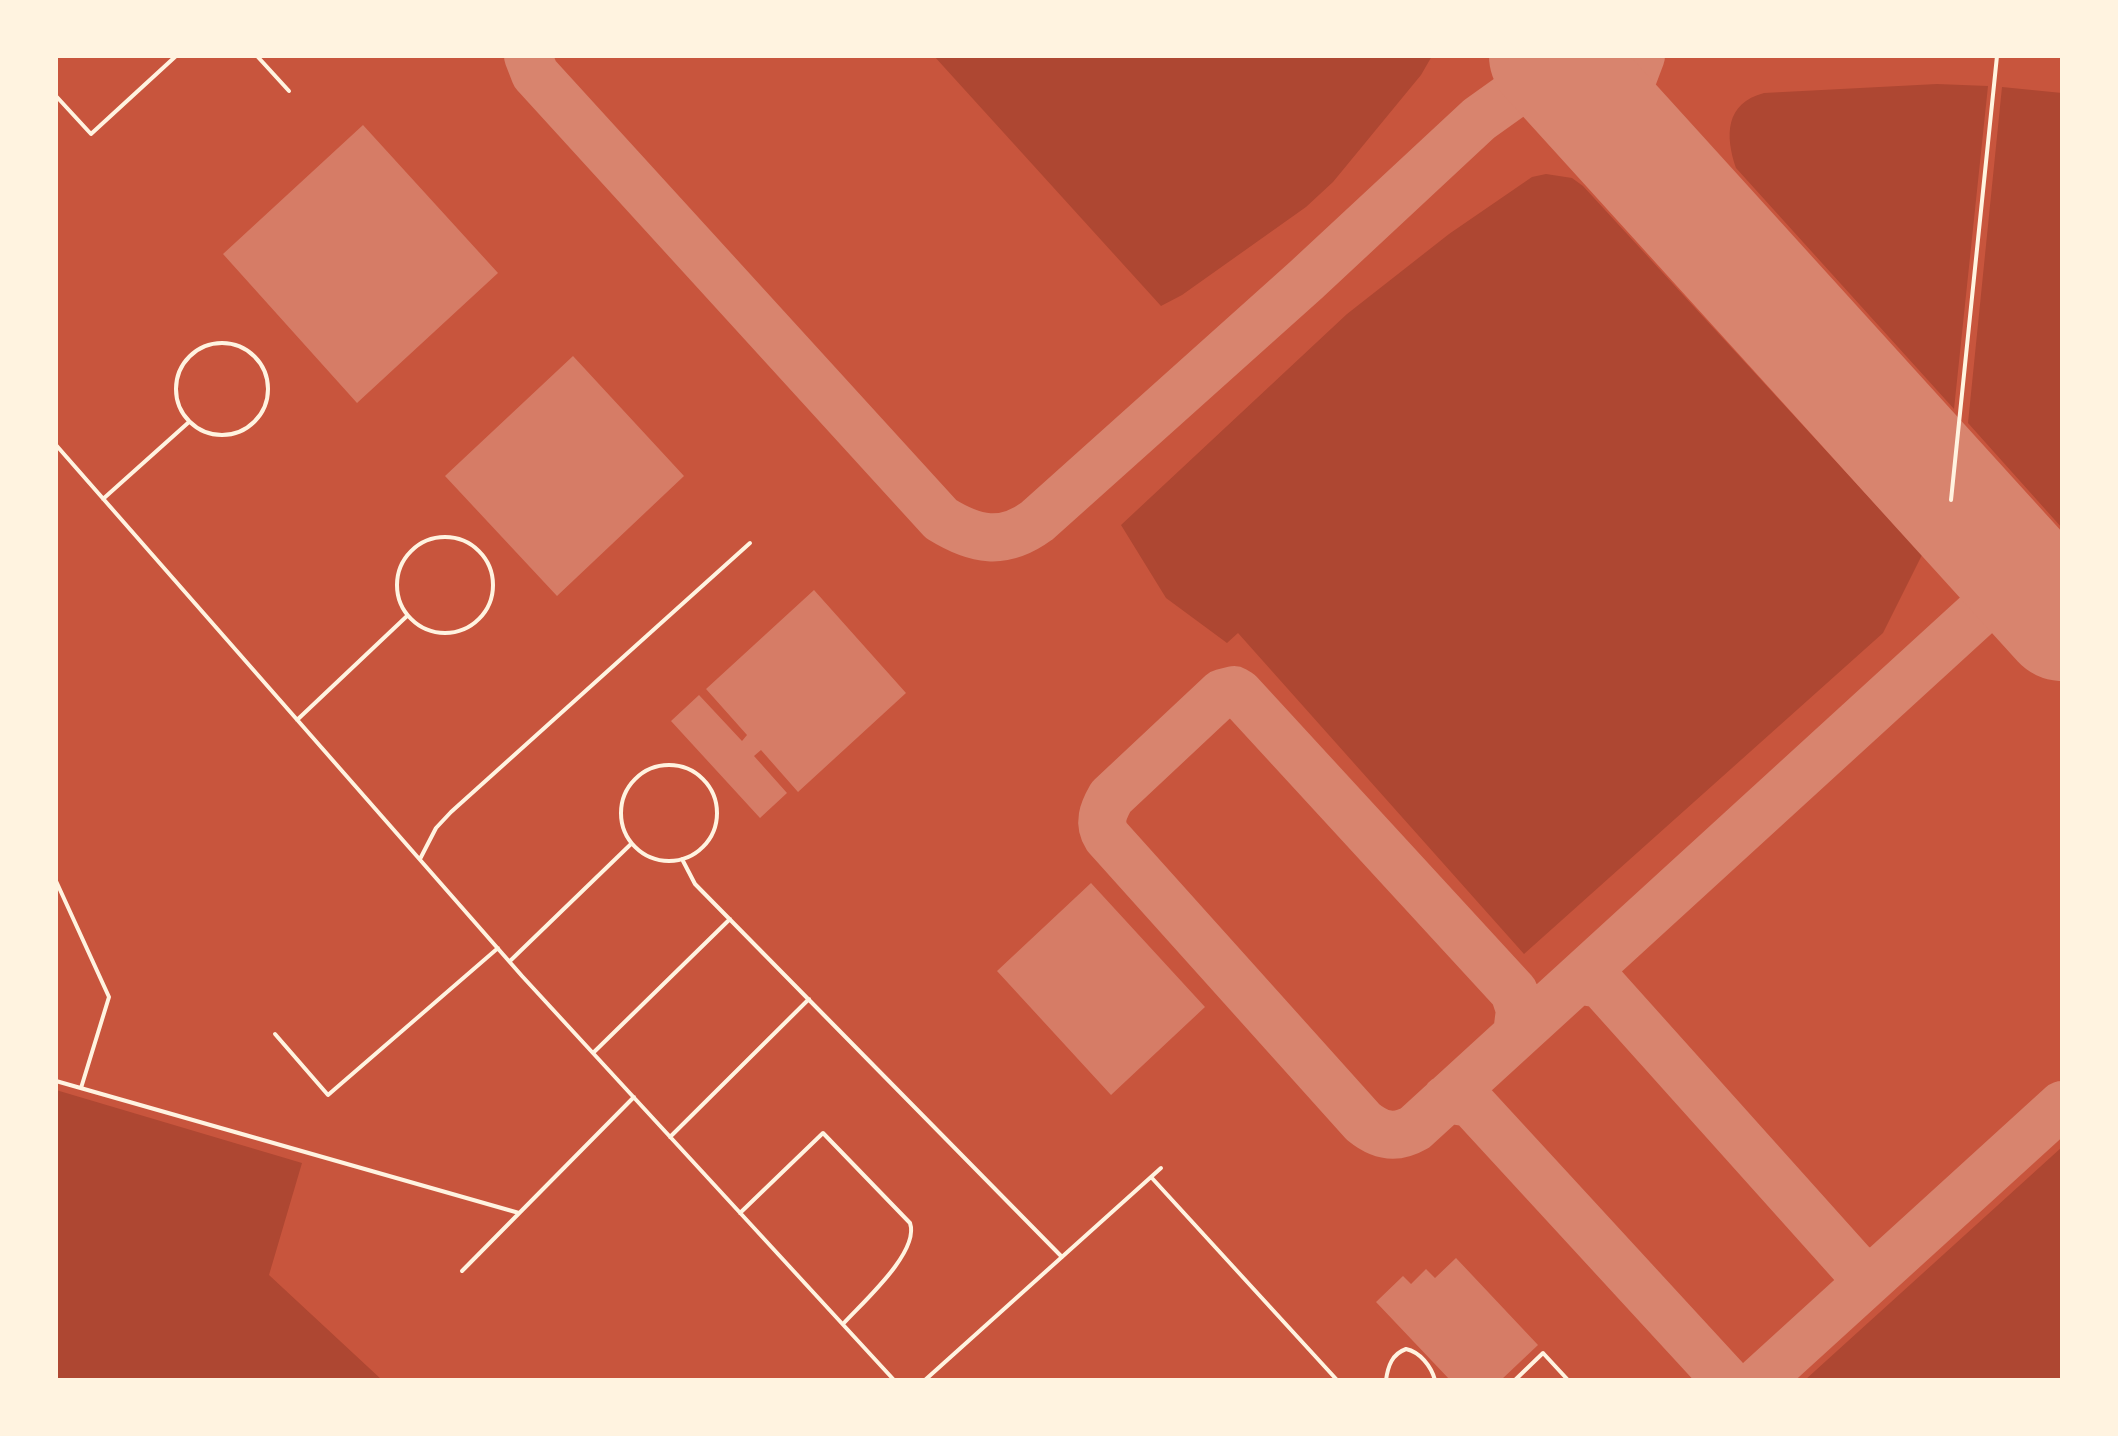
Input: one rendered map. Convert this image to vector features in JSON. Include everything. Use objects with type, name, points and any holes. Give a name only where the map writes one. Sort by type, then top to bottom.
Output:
[{"type":"lane","points":[[56,96],[91,134],[176,56]]},
{"type":"lane","points":[[257,56],[289,91]]},
{"type":"lane","points":[[1951,500],[1997,56]]},
{"type":"lane","points":[[218,342],[233,343],[247,349],[258,359],[266,373],[269,388],[259,418],[233,434],[217,435],[202,431],[189,422],[180,410],[176,380],[181,366],[191,354],[203,346],[218,342]]},
{"type":"lane","points":[[103,499],[189,422]]},
{"type":"lane","points":[[56,445],[498,948],[894,1380]]},
{"type":"lane","points":[[429,538],[460,538],[474,545],[485,557],[492,572],[493,588],[489,604],[480,618],[467,628],[443,633],[420,627],[407,616],[399,602],[396,587],[398,571],[415,546],[429,538]]},
{"type":"lane","points":[[420,859],[436,828],[451,812],[750,543]]},
{"type":"lane","points":[[297,720],[407,616]]},
{"type":"lane","points":[[668,764],[684,766],[698,773],[715,799],[717,816],[713,832],[704,846],[691,856],[659,861],[631,844],[623,830],[620,815],[622,799],[639,774],[653,766],[668,764]]},
{"type":"lane","points":[[510,961],[631,844]]},
{"type":"lane","points":[[682,859],[695,884],[1062,1257]]},
{"type":"lane","points":[[56,881],[109,997],[81,1088]]},
{"type":"lane","points":[[593,1053],[730,919]]},
{"type":"lane","points":[[275,1034],[328,1095],[498,948]]},
{"type":"lane","points":[[670,1137],[809,999]]},
{"type":"lane","points":[[56,1081],[519,1213]]},
{"type":"lane","points":[[462,1271],[634,1097]]},
{"type":"lane","points":[[740,1213],[823,1133],[910,1223],[913,1230],[910,1240],[897,1264],[842,1324]]},
{"type":"lane","points":[[925,1380],[1161,1168]]},
{"type":"lane","points":[[1151,1177],[1337,1380]]},
{"type":"lane","points":[[1386,1380],[1392,1359],[1406,1349],[1418,1354],[1434,1374],[1435,1380]]},
{"type":"lane","points":[[1515,1380],[1543,1353],[1568,1380]]},
{"type":"shaded area","points":[[934,56],[1432,56],[1421,75],[1333,182],[1306,207],[1182,295],[1161,306]]},
{"type":"shaded area","points":[[1937,84],[1988,86],[1954,409],[1736,168],[1730,144],[1731,122],[1735,113],[1742,104],[1764,93]]},
{"type":"shaded area","points":[[2002,87],[2062,93],[2062,528],[1968,423]]},
{"type":"shaded area","points":[[1546,174],[1572,178],[1583,186],[1922,555],[1883,633],[1524,954],[1238,633],[1227,643],[1166,598],[1121,525],[1347,314],[1449,234],[1532,177]]},
{"type":"shaded area","points":[[56,1090],[302,1163],[269,1275],[382,1380],[56,1380]]},
{"type":"shaded area","points":[[2062,1147],[2062,1380],[1805,1380]]},
{"type":"building","points":[[363,125],[498,273],[357,403],[223,254]]},
{"type":"building","points":[[573,356],[684,476],[557,596],[445,476]]},
{"type":"building","points":[[814,590],[906,693],[798,792],[761,750],[754,756],[787,793],[760,818],[671,721],[699,695],[742,741],[747,735],[706,689]]},
{"type":"building","points":[[1091,883],[1205,1007],[1111,1095],[997,971]]},
{"type":"building","points":[[1456,1258],[1538,1345],[1501,1380],[1450,1380],[1376,1302],[1403,1276],[1411,1284],[1426,1269],[1435,1278]]},
{"type":"taxiway","points":[[528,56],[535,74],[941,519],[966,532],[989,537],[1012,534],[1037,521],[1306,280],[1479,119],[1521,89],[1577,56]]},
{"type":"taxiway","points":[[1628,143],[1627,93],[1641,56]]},
{"type":"taxiway","points":[[1517,1034],[1520,1010],[1514,992],[1234,690],[1222,693],[1111,797],[1103,817],[1107,837],[1363,1122],[1382,1133],[1401,1134],[1415,1128],[2007,587],[2031,587]]},
{"type":"taxiway","points":[[1577,980],[1601,984],[1853,1265],[1863,1272],[1876,1274]]},
{"type":"taxiway","points":[[1446,1099],[1471,1103],[1726,1380]]},
{"type":"taxiway","points":[[1760,1380],[2062,1105]]},
{"type":"runway","points":[[1549,56],[2062,621]]}]
